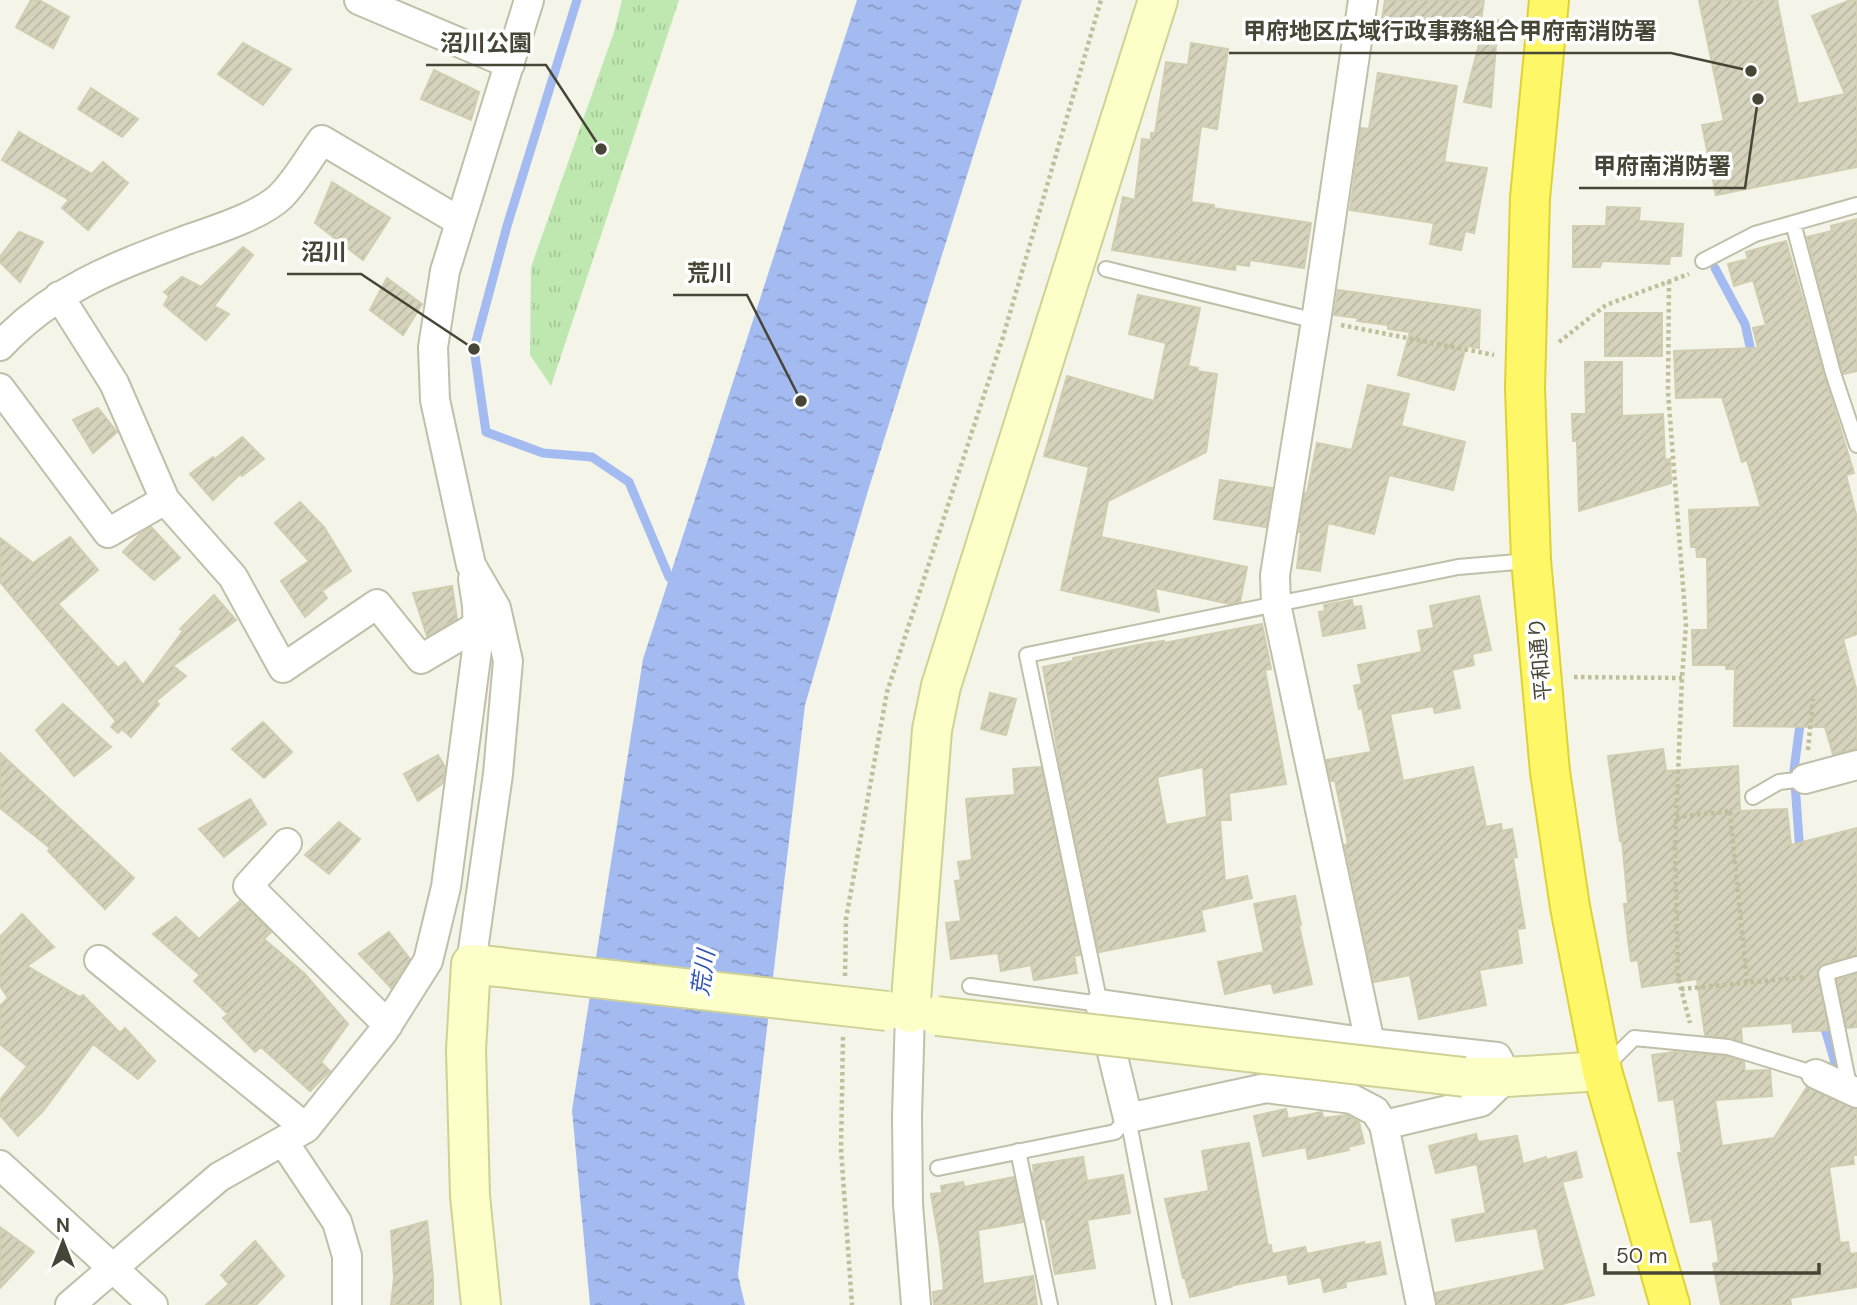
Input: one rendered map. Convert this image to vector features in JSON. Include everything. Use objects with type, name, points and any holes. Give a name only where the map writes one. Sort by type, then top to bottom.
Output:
[{"type":"highway","name":"平和通り","points":[[1549,0],[1530,198],[1525,388],[1531,560],[1549,772],[1570,907],[1602,1071],[1670,1305]]},
{"type":"street","points":[[359,0],[510,64]]},
{"type":"street","points":[[70,1305],[219,1177],[294,1134],[388,1025],[428,961],[446,887],[478,642],[477,606],[471,565],[435,400],[433,347],[445,271],[529,0]]},
{"type":"street","points":[[916,1305],[908,1203],[906,1116],[932,730],[941,685],[1158,0]]},
{"type":"street","points":[[1363,0],[1316,321],[1275,575],[1276,604],[1370,1043]]},
{"type":"street","points":[[0,346],[16,329],[59,296],[110,268],[241,221],[280,197],[322,140],[459,221]]},
{"type":"street","points":[[59,296],[114,383],[164,500],[233,576],[282,668],[377,604],[421,659],[478,626]]},
{"type":"street","points":[[0,388],[108,533],[164,500]]},
{"type":"street","points":[[471,565],[496,608],[508,661],[485,965],[466,1049],[470,1196],[481,1305]]},
{"type":"street","points":[[1796,780],[1857,765]]},
{"type":"street","points":[[287,843],[248,886],[388,1025]]},
{"type":"street","points":[[99,960],[294,1134],[337,1223],[347,1256],[347,1305]]},
{"type":"street","points":[[485,965],[1464,1077],[1602,1071]]},
{"type":"street","points":[[1421,1305],[1384,1125],[1376,1111],[1352,1099],[1266,1088],[1128,1118],[1100,1004],[1370,1043],[1497,1057],[1507,1077]]},
{"type":"street","points":[[1816,1074],[1854,1091]]},
{"type":"street","points":[[1384,1125],[1481,1102],[1507,1077]]},
{"type":"street","points":[[0,1166],[153,1305]]},
{"type":"lane","points":[[1703,261],[1755,234],[1857,205]]},
{"type":"lane","points":[[1793,223],[1833,373],[1857,445]]},
{"type":"lane","points":[[1106,269],[1316,321]]},
{"type":"lane","points":[[970,986],[1100,1004],[1027,655],[1458,567],[1531,560]]},
{"type":"lane","points":[[1753,797],[1796,780]]},
{"type":"lane","points":[[1854,1091],[1826,973],[1857,964]]},
{"type":"lane","points":[[1602,1071],[1634,1038],[1728,1047],[1816,1074]]},
{"type":"lane","points":[[938,1168],[1115,1132],[1128,1118]]},
{"type":"lane","points":[[1128,1118],[1164,1305]]},
{"type":"lane","points":[[1018,1151],[1050,1305]]},
{"type":"path","points":[[1316,321],[1526,362],[1558,343],[1606,305],[1692,273],[1703,261]]},
{"type":"path","points":[[1669,281],[1668,392],[1686,625],[1676,817],[1678,976],[1692,1032]]},
{"type":"path","points":[[1541,677],[1682,678]]},
{"type":"path","points":[[1796,780],[1813,699]]},
{"type":"path","points":[[1676,817],[1730,812],[1753,797]]},
{"type":"path","points":[[1730,812],[1747,982]]},
{"type":"path","points":[[1681,989],[1809,977],[1826,973]]},
{"type":"green space","points":[[622,0],[679,0],[551,386],[530,355],[531,267],[614,32]]},
{"type":"water","points":[[857,0],[1022,0],[867,494],[805,705],[738,1275],[745,1305],[590,1305],[572,1110],[643,659]]},
{"type":"building","points":[[31,0],[39,0],[69,17],[53,48],[16,27]]},
{"type":"building","points":[[1385,0],[1484,0],[1479,34],[1435,28],[1433,37],[1385,30],[1385,25],[1381,24]]},
{"type":"building","points":[[1699,0],[1777,0],[1798,104],[1845,94],[1812,16],[1850,0],[1857,0],[1857,167],[1716,195],[1702,125],[1724,121]]},
{"type":"building","points":[[1486,18],[1498,20],[1491,107],[1464,102]]},
{"type":"building","points":[[243,43],[291,69],[263,105],[218,74]]},
{"type":"building","points":[[1191,43],[1228,49],[1217,129],[1201,126],[1191,202],[1214,205],[1213,208],[1311,223],[1304,268],[1250,260],[1249,266],[1236,264],[1235,270],[1112,250],[1123,197],[1135,200],[1142,139],[1151,140],[1151,133],[1155,133],[1166,62],[1188,65]]},
{"type":"building","points":[[434,70],[479,92],[471,120],[421,99]]},
{"type":"building","points":[[1378,73],[1457,86],[1444,162],[1487,168],[1474,233],[1465,231],[1461,250],[1430,244],[1434,223],[1350,210],[1361,128],[1369,129]]},
{"type":"building","points":[[91,88],[138,119],[122,137],[78,109]]},
{"type":"building","points":[[19,132],[92,174],[103,162],[128,183],[88,230],[62,208],[69,200],[2,160]]},
{"type":"building","points":[[332,182],[390,218],[363,260],[315,223]]},
{"type":"building","points":[[1607,207],[1640,208],[1639,221],[1683,224],[1681,256],[1670,256],[1669,264],[1602,261],[1600,267],[1573,267],[1573,226],[1606,226]]},
{"type":"building","points":[[1857,219],[1857,371],[1843,374],[1807,237],[1832,231],[1831,226]]},
{"type":"building","points":[[19,232],[43,242],[20,282],[0,262],[0,257]]},
{"type":"building","points":[[1786,241],[1854,473],[1846,475],[1857,518],[1857,634],[1843,639],[1857,692],[1857,749],[1833,754],[1825,727],[1734,726],[1735,669],[1726,669],[1726,665],[1693,665],[1692,630],[1708,630],[1707,557],[1697,557],[1696,547],[1691,547],[1689,510],[1761,507],[1747,460],[1742,462],[1722,397],[1676,398],[1674,351],[1758,348],[1753,328],[1766,325],[1753,280],[1734,286],[1728,264],[1748,259],[1746,252]]},
{"type":"building","points":[[243,247],[253,255],[214,306],[229,314],[206,340],[164,305],[169,296],[164,292],[182,277],[201,287]]},
{"type":"building","points":[[387,278],[422,304],[403,335],[370,310]]},
{"type":"building","points":[[1338,290],[1480,310],[1479,348],[1466,346],[1454,390],[1398,375],[1410,332],[1388,329],[1388,325],[1357,321],[1358,318],[1334,315]]},
{"type":"building","points":[[1138,295],[1200,308],[1188,366],[1198,368],[1197,371],[1217,374],[1206,452],[1108,501],[1101,537],[1247,567],[1240,602],[1230,604],[1155,588],[1159,612],[1061,590],[1089,467],[1044,456],[1067,376],[1154,401],[1166,343],[1129,334]]},
{"type":"building","points":[[1605,313],[1662,313],[1662,356],[1605,356]]},
{"type":"building","points":[[1585,362],[1622,362],[1622,416],[1663,414],[1665,460],[1670,459],[1671,483],[1579,511],[1577,441],[1573,441],[1572,414],[1586,414]]},
{"type":"building","points":[[1368,385],[1409,394],[1401,426],[1465,442],[1453,490],[1389,475],[1374,534],[1328,523],[1320,571],[1297,568],[1305,493],[1317,443],[1352,450]]},
{"type":"building","points":[[98,408],[117,432],[93,453],[73,420]]},
{"type":"building","points":[[242,437],[264,459],[242,476],[240,474],[213,500],[190,474],[213,457],[215,459]]},
{"type":"building","points":[[1220,480],[1272,488],[1266,527],[1214,519]]},
{"type":"building","points":[[300,502],[324,527],[351,571],[322,591],[327,598],[305,617],[281,581],[309,561],[275,523]]},
{"type":"building","points":[[151,527],[180,558],[154,580],[123,552],[140,534]]},
{"type":"building","points":[[70,537],[98,570],[58,604],[118,668],[125,662],[143,685],[183,631],[180,629],[214,595],[236,620],[173,666],[186,676],[156,701],[159,704],[131,737],[122,729],[118,733],[111,727],[116,721],[0,582],[0,538],[33,563]]},
{"type":"building","points":[[452,586],[457,619],[427,636],[413,593]]},
{"type":"building","points":[[1479,596],[1491,650],[1472,654],[1474,665],[1452,670],[1460,708],[1435,713],[1433,706],[1390,714],[1403,781],[1473,767],[1486,827],[1501,824],[1502,831],[1512,829],[1517,857],[1513,858],[1525,928],[1517,929],[1522,963],[1479,970],[1486,1005],[1419,1019],[1410,975],[1374,982],[1345,845],[1348,844],[1335,781],[1331,781],[1326,760],[1371,752],[1362,708],[1359,709],[1354,686],[1362,684],[1358,665],[1422,652],[1418,631],[1434,628],[1430,606]]},
{"type":"building","points":[[1352,600],[1353,607],[1361,606],[1365,628],[1323,636],[1319,612],[1325,611],[1324,605]]},
{"type":"building","points":[[1262,624],[1271,669],[1265,670],[1286,784],[1229,793],[1231,820],[1220,820],[1225,881],[1247,876],[1252,898],[1201,910],[1205,931],[1099,952],[1060,765],[1043,667],[1148,643],[1164,643]],"holes":[[[1203,767],[1207,817],[1166,825],[1157,777]]]},
{"type":"building","points":[[990,693],[1016,699],[1006,735],[981,729]]},
{"type":"building","points":[[63,704],[111,747],[74,776],[36,730]]},
{"type":"building","points":[[263,722],[292,752],[264,778],[232,749]]},
{"type":"building","points":[[1663,749],[1666,771],[1738,766],[1740,811],[1787,809],[1791,845],[1857,828],[1857,955],[1823,964],[1817,971],[1828,1030],[1793,1032],[1792,1023],[1741,1027],[1742,1041],[1705,1035],[1697,979],[1642,987],[1638,960],[1631,961],[1624,904],[1628,904],[1622,840],[1620,841],[1608,756]]},
{"type":"building","points":[[0,753],[134,878],[105,909],[48,851],[50,848],[0,808]]},
{"type":"building","points":[[438,755],[445,767],[443,783],[418,801],[404,774]]},
{"type":"building","points":[[1041,767],[1080,955],[1074,956],[1077,973],[1034,980],[1031,965],[1001,971],[998,953],[951,959],[946,923],[961,921],[955,881],[961,880],[958,862],[972,860],[966,799],[1015,795],[1013,769]]},
{"type":"building","points":[[250,799],[266,824],[224,857],[199,829]]},
{"type":"building","points":[[339,822],[360,839],[329,874],[305,855]]},
{"type":"building","points":[[1295,896],[1312,984],[1274,993],[1271,983],[1225,994],[1218,962],[1264,952],[1254,904]]},
{"type":"building","points":[[240,901],[271,932],[264,939],[305,974],[348,1024],[321,1062],[330,1071],[310,1091],[261,1047],[255,1052],[223,1018],[228,1014],[194,981],[200,975],[153,934],[176,917],[199,939]]},
{"type":"building","points":[[22,914],[54,947],[27,966],[80,997],[83,995],[120,1033],[125,1028],[155,1061],[138,1079],[93,1044],[43,1111],[18,1136],[0,1115],[0,1100],[27,1066],[0,1044],[0,1006],[8,998],[0,986],[0,937]]},
{"type":"building","points":[[389,932],[410,959],[391,988],[359,954]]},
{"type":"building","points":[[1857,974],[1857,1027],[1847,1028],[1837,980]]},
{"type":"building","points":[[1674,1052],[1726,1056],[1744,1062],[1745,1071],[1770,1070],[1772,1096],[1715,1100],[1722,1146],[1774,1138],[1807,1087],[1857,1109],[1857,1155],[1853,1155],[1854,1164],[1829,1167],[1840,1243],[1848,1242],[1850,1254],[1857,1253],[1857,1287],[1790,1298],[1791,1305],[1721,1305],[1713,1264],[1719,1262],[1712,1219],[1691,1222],[1678,1153],[1682,1153],[1674,1099],[1659,1101],[1652,1055]]},
{"type":"building","points":[[1286,1109],[1288,1119],[1322,1112],[1323,1118],[1347,1115],[1359,1122],[1364,1143],[1348,1147],[1349,1150],[1308,1159],[1306,1147],[1263,1156],[1254,1116]]},
{"type":"building","points":[[1476,1134],[1478,1142],[1517,1136],[1523,1164],[1576,1152],[1582,1177],[1562,1182],[1594,1295],[1559,1305],[1437,1305],[1435,1293],[1545,1270],[1537,1228],[1456,1241],[1452,1220],[1486,1213],[1477,1164],[1436,1173],[1429,1146]]},
{"type":"building","points":[[1249,1143],[1268,1246],[1271,1245],[1272,1254],[1305,1247],[1307,1254],[1364,1242],[1365,1245],[1380,1242],[1386,1274],[1345,1282],[1346,1287],[1324,1292],[1321,1277],[1289,1284],[1287,1274],[1190,1297],[1165,1199],[1209,1191],[1202,1151]]},
{"type":"building","points":[[1083,1157],[1087,1181],[1123,1175],[1130,1213],[1087,1220],[1095,1268],[1055,1274],[1045,1218],[1042,1219],[1032,1173],[1033,1165]]},
{"type":"building","points":[[1014,1177],[1023,1222],[978,1230],[983,1284],[1033,1276],[1037,1305],[934,1305],[933,1292],[944,1290],[931,1194],[942,1193],[941,1186],[963,1182],[964,1187]]},
{"type":"building","points":[[427,1221],[433,1305],[391,1305],[394,1278],[391,1231]]},
{"type":"building","points":[[0,1227],[34,1252],[0,1288]]},
{"type":"building","points":[[255,1241],[284,1276],[256,1305],[206,1305],[229,1284],[221,1275]]},
{"type":"waterway","points":[[577,0],[507,226],[474,349],[486,432],[543,453],[592,457],[629,482],[669,577],[677,584]]},
{"type":"waterway","points":[[1715,268],[1745,324],[1753,360]]},
{"type":"waterway","points":[[1800,853],[1794,770],[1801,717]]},
{"type":"waterway","points":[[1822,1019],[1834,1059],[1835,1074]]},
{"type":"place","name":"甲府地区広域行政事務組合甲府南消防署","points":[[1751,71]]},
{"type":"place","name":"甲府南消防署","points":[[1758,99]]},
{"type":"place","name":"沼川公園","points":[[601,149]]},
{"type":"place","name":"沼川","points":[[474,349]]},
{"type":"place","name":"荒川","points":[[801,401]]}]
